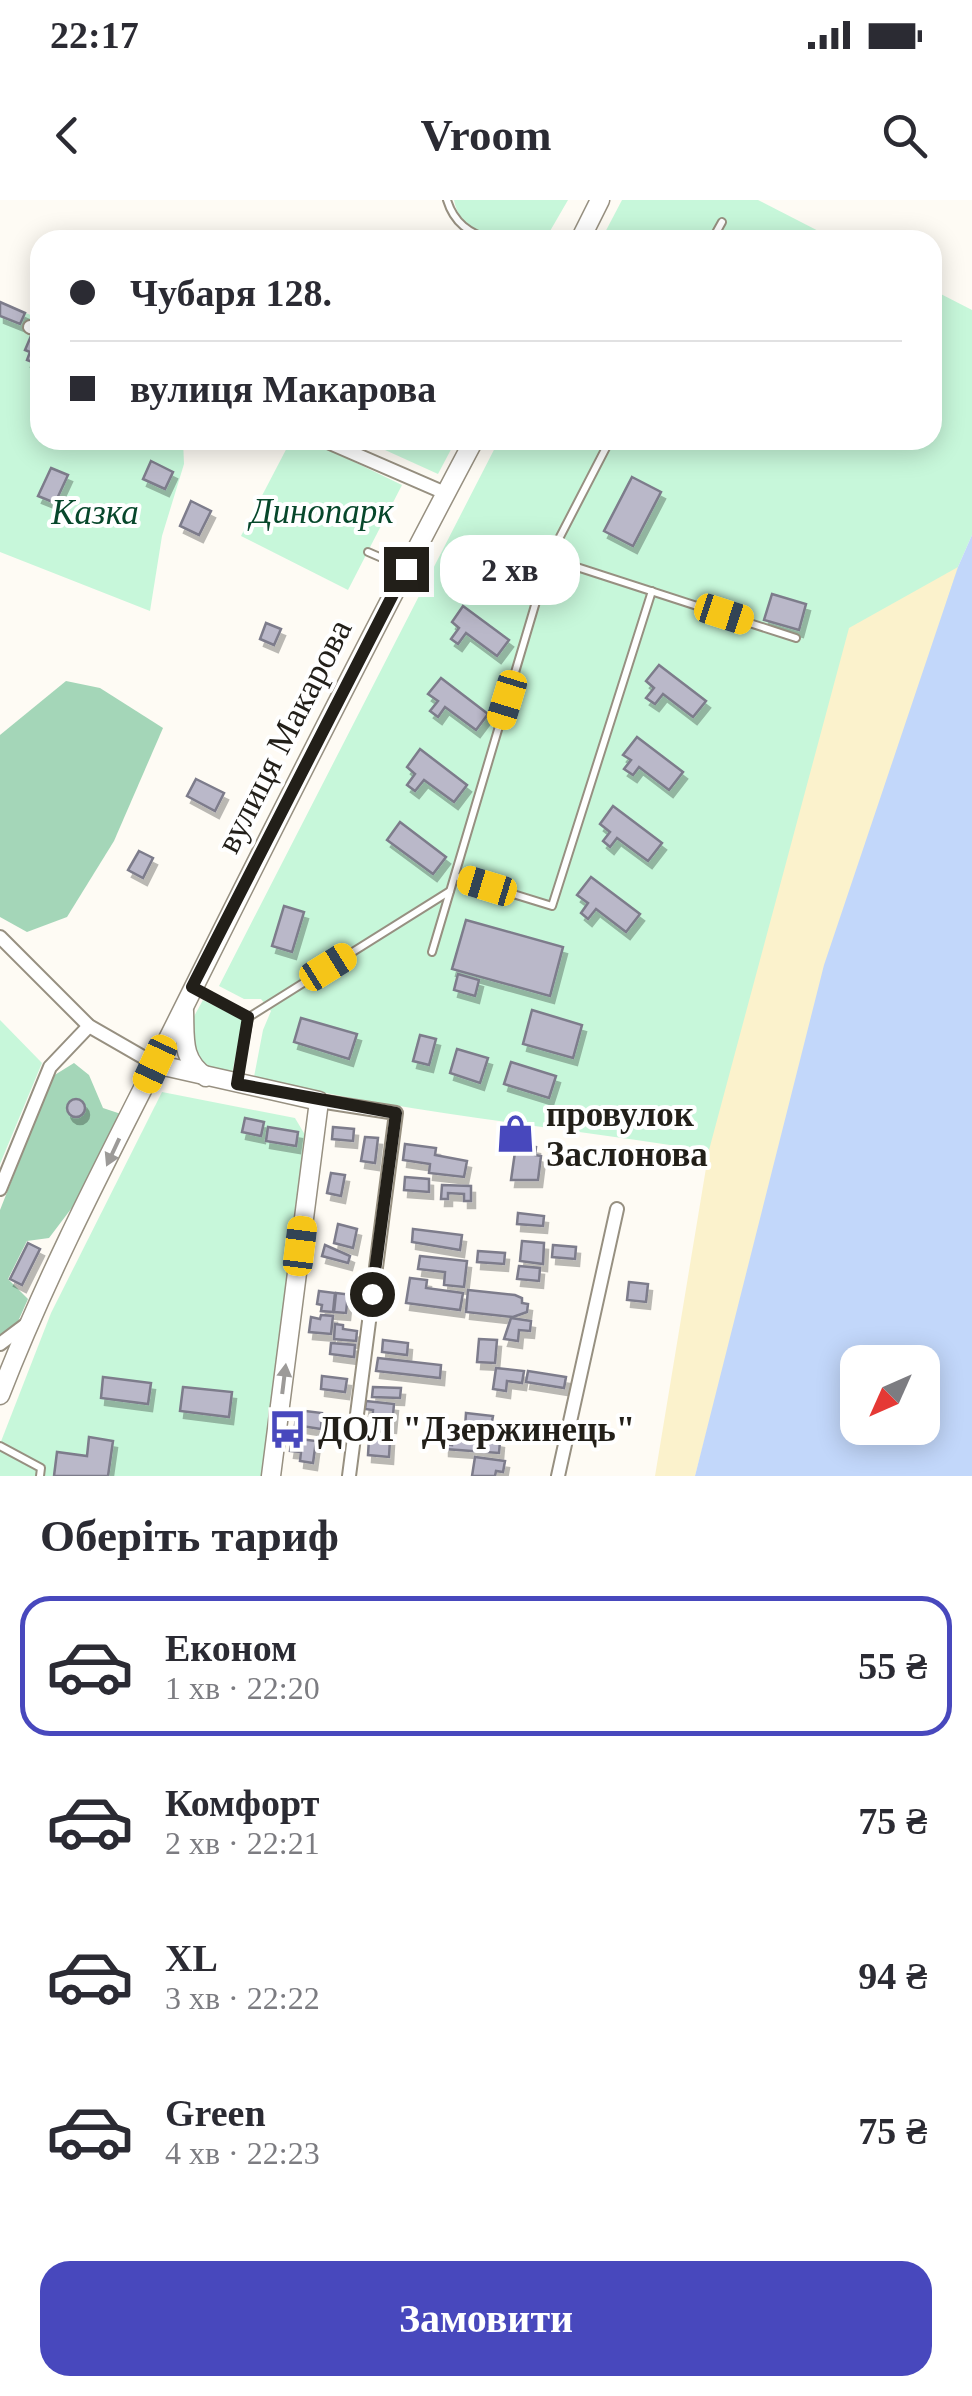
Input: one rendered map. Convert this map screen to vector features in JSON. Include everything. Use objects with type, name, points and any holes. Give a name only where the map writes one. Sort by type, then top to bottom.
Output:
[{"type":"main road","points":[[585,230],[600,200]]},
{"type":"main road","name":"вулиця Макарова","points":[[0,1395],[28,1323],[192,987],[469,450]]},
{"type":"main road","points":[[184,1007],[184,1046],[189,1060],[207,1077]]},
{"type":"main road","points":[[155,1064],[319,1101],[272,1476]]},
{"type":"street","points":[[346,450],[446,493]]},
{"type":"street","points":[[0,937],[89,1026],[155,1064]]},
{"type":"street","points":[[0,1189],[50,1066],[89,1026]]},
{"type":"street","points":[[319,1101],[396,1113],[349,1476]]},
{"type":"street","points":[[558,1476],[618,1209]]},
{"type":"street","points":[[0,1344],[28,1323]]},
{"type":"lane","points":[[447,200],[455,220],[469,230]]},
{"type":"lane","points":[[718,230],[722,222]]},
{"type":"lane","points":[[432,952],[549,558],[605,450]]},
{"type":"lane","points":[[368,552],[406,569]]},
{"type":"lane","points":[[549,558],[796,638]]},
{"type":"lane","points":[[454,876],[552,906],[652,591]]},
{"type":"lane","points":[[237,1084],[248,1017],[450,890]]},
{"type":"lane","points":[[192,987],[248,1017]]},
{"type":"lane","points":[[0,1446],[40,1468],[40,1476]]},
{"type":"green space","points":[[454,200],[568,200],[551,230],[478,230],[459,213]]},
{"type":"green space","points":[[622,200],[758,200],[816,230],[606,230]]},
{"type":"green space","points":[[942,295],[972,310],[972,535],[958,567],[775,1163],[448,1114],[254,1077],[263,1030],[271,1011],[261,999],[244,999],[219,986],[494,450],[942,450]]},
{"type":"green space","name":"Казка","points":[[0,302],[30,315],[30,450],[183,450],[184,464],[162,536],[150,611],[0,552]]},
{"type":"green space","name":"Динопарк","points":[[286,450],[330,450],[402,485],[348,590],[241,536]]},
{"type":"green space","points":[[385,450],[451,450],[438,474]]},
{"type":"green space","points":[[66,681],[100,688],[163,728],[114,841],[67,917],[27,932],[0,917],[0,735]]},
{"type":"green space","points":[[203,1000],[243,1020],[231,1078],[214,1074],[192,1053],[192,1020]]},
{"type":"green space","points":[[0,1020],[42,1063],[0,1164]]},
{"type":"green space","points":[[74,1063],[89,1075],[103,1108],[124,1115],[74,1205],[49,1238],[27,1241],[8,1279],[28,1299],[16,1326],[0,1338],[0,1210],[53,1076]]},
{"type":"green space","points":[[162,1092],[295,1118],[308,1140],[262,1476],[0,1476],[0,1444],[51,1313]]},
{"type":"sand","points":[[958,567],[830,964],[695,1476],[655,1476],[709,1150],[849,628]]},
{"type":"water","points":[[972,535],[972,1476],[695,1476],[824,965]]},
{"type":"building","points":[[0,302],[25,313],[20,324],[0,316]]},
{"type":"building","points":[[151,461],[173,472],[165,489],[143,479]]},
{"type":"building","points":[[51,468],[68,475],[55,503],[38,496]]},
{"type":"building","points":[[632,477],[661,492],[633,546],[604,531]]},
{"type":"building","points":[[191,501],[211,511],[199,535],[180,526]]},
{"type":"building","points":[[772,594],[806,604],[799,630],[764,620]]},
{"type":"building","points":[[463,606],[509,640],[497,656],[466,633],[458,644],[451,639],[459,628],[452,622]]},
{"type":"building","points":[[266,623],[281,629],[274,645],[260,639]]},
{"type":"building","points":[[659,665],[706,701],[693,717],[663,694],[655,704],[646,698],[654,688],[646,681]]},
{"type":"building","points":[[441,678],[488,714],[476,730],[445,707],[438,717],[430,711],[438,701],[428,694]]},
{"type":"building","points":[[637,737],[683,772],[669,790],[639,767],[633,775],[624,769],[631,760],[623,755]]},
{"type":"building","points":[[420,749],[467,785],[454,802],[424,780],[415,791],[407,785],[415,774],[407,767]]},
{"type":"building","points":[[196,779],[224,793],[215,811],[187,796]]},
{"type":"building","points":[[613,806],[662,843],[648,861],[617,838],[610,847],[603,841],[610,832],[600,824]]},
{"type":"building","points":[[400,822],[446,857],[433,874],[387,840]]},
{"type":"building","points":[[139,851],[153,858],[143,878],[128,870]]},
{"type":"building","points":[[591,877],[640,914],[626,932],[596,909],[588,919],[581,913],[588,903],[577,895]]},
{"type":"building","points":[[284,906],[304,912],[292,952],[272,946]]},
{"type":"building","points":[[466,920],[563,947],[550,996],[452,969]]},
{"type":"building","points":[[458,974],[479,980],[475,996],[454,990]]},
{"type":"building","points":[[532,1010],[582,1025],[573,1058],[523,1044]]},
{"type":"building","points":[[301,1018],[357,1034],[349,1059],[294,1042]]},
{"type":"building","points":[[420,1035],[436,1039],[429,1065],[413,1061]]},
{"type":"building","points":[[457,1049],[488,1058],[480,1083],[450,1073]]},
{"type":"building","points":[[511,1062],[556,1076],[549,1098],[504,1084]]},
{"type":"building","points":[[76,1099],[85,1108],[76,1117],[67,1108]]},
{"type":"building","points":[[245,1118],[264,1122],[261,1136],[242,1132]]},
{"type":"building","points":[[268,1127],[298,1132],[296,1146],[266,1141]]},
{"type":"building","points":[[333,1127],[354,1129],[353,1141],[332,1139]]},
{"type":"building","points":[[365,1137],[378,1138],[375,1163],[361,1161]]},
{"type":"building","points":[[405,1144],[436,1148],[435,1155],[467,1161],[464,1177],[429,1173],[430,1164],[403,1160]]},
{"type":"building","points":[[522,1145],[536,1147],[535,1155],[541,1156],[538,1180],[511,1180],[515,1152],[521,1153]]},
{"type":"building","points":[[331,1173],[345,1175],[341,1196],[327,1193]]},
{"type":"building","points":[[405,1177],[429,1179],[429,1192],[404,1190]]},
{"type":"building","points":[[442,1185],[471,1186],[471,1201],[464,1201],[464,1194],[448,1193],[448,1199],[441,1199]]},
{"type":"building","points":[[518,1213],[544,1216],[543,1226],[517,1224]]},
{"type":"building","points":[[338,1224],[357,1229],[353,1248],[334,1243]]},
{"type":"building","points":[[413,1229],[462,1235],[460,1250],[412,1242]]},
{"type":"building","points":[[522,1241],[544,1243],[543,1264],[520,1261]]},
{"type":"building","points":[[28,1243],[40,1249],[22,1285],[10,1279]]},
{"type":"building","points":[[325,1245],[350,1256],[348,1263],[322,1256]]},
{"type":"building","points":[[553,1245],[576,1247],[575,1259],[552,1257]]},
{"type":"building","points":[[478,1251],[505,1253],[504,1264],[477,1262]]},
{"type":"building","points":[[420,1256],[467,1261],[464,1287],[444,1285],[445,1272],[418,1269]]},
{"type":"building","points":[[519,1266],[540,1268],[539,1281],[517,1279]]},
{"type":"building","points":[[410,1278],[427,1280],[426,1288],[463,1293],[460,1310],[406,1303]]},
{"type":"building","points":[[629,1282],[648,1284],[646,1302],[627,1300]]},
{"type":"building","points":[[468,1290],[515,1295],[528,1304],[527,1312],[513,1317],[466,1312]]},
{"type":"building","points":[[319,1291],[335,1293],[333,1312],[321,1311],[322,1305],[317,1304]]},
{"type":"building","points":[[336,1293],[361,1296],[360,1304],[347,1303],[346,1313],[334,1312]]},
{"type":"building","points":[[321,1315],[333,1316],[331,1334],[309,1332],[311,1317],[320,1319]]},
{"type":"building","points":[[511,1318],[531,1321],[530,1331],[519,1330],[518,1341],[504,1339]]},
{"type":"building","points":[[335,1324],[357,1331],[356,1341],[334,1339]]},
{"type":"building","points":[[479,1339],[497,1340],[495,1363],[477,1362]]},
{"type":"building","points":[[383,1340],[408,1343],[407,1355],[382,1352]]},
{"type":"building","points":[[331,1343],[355,1345],[354,1357],[330,1354]]},
{"type":"building","points":[[378,1358],[441,1365],[440,1378],[376,1371]]},
{"type":"building","points":[[496,1368],[524,1371],[522,1383],[507,1381],[506,1391],[493,1389]]},
{"type":"building","points":[[528,1371],[566,1377],[564,1388],[526,1382]]},
{"type":"building","points":[[322,1376],[347,1379],[345,1392],[321,1389]]},
{"type":"building","points":[[103,1377],[151,1383],[148,1404],[101,1398]]},
{"type":"building","points":[[183,1387],[232,1392],[229,1417],[180,1411]]},
{"type":"building","points":[[373,1387],[401,1388],[400,1398],[372,1397]]},
{"type":"building","points":[[366,1401],[394,1404],[392,1426],[372,1424],[373,1410],[365,1409]]},
{"type":"building","points":[[297,1410],[322,1413],[321,1429],[295,1425]]},
{"type":"building","points":[[466,1413],[493,1416],[491,1427],[465,1428]]},
{"type":"building","points":[[453,1433],[500,1441],[499,1453],[445,1449],[445,1444],[452,1445]]},
{"type":"building","points":[[89,1437],[113,1441],[108,1476],[54,1476],[57,1452],[87,1456]]},
{"type":"building","points":[[292,1438],[316,1441],[313,1463],[300,1461],[301,1452],[290,1451]]},
{"type":"building","points":[[369,1438],[390,1439],[389,1457],[368,1455]]},
{"type":"building","points":[[475,1457],[505,1461],[503,1472],[472,1476]]},
{"type":"place","name":"провулок Заслонова","points":[[516,1134]]},
{"type":"place","name":"ДОЛ \"Дзержинець\"","points":[[288,1429]]},
{"type":"route","points":[[372,1294],[396,1113],[237,1084],[248,1017],[192,987],[406,569]]}]
